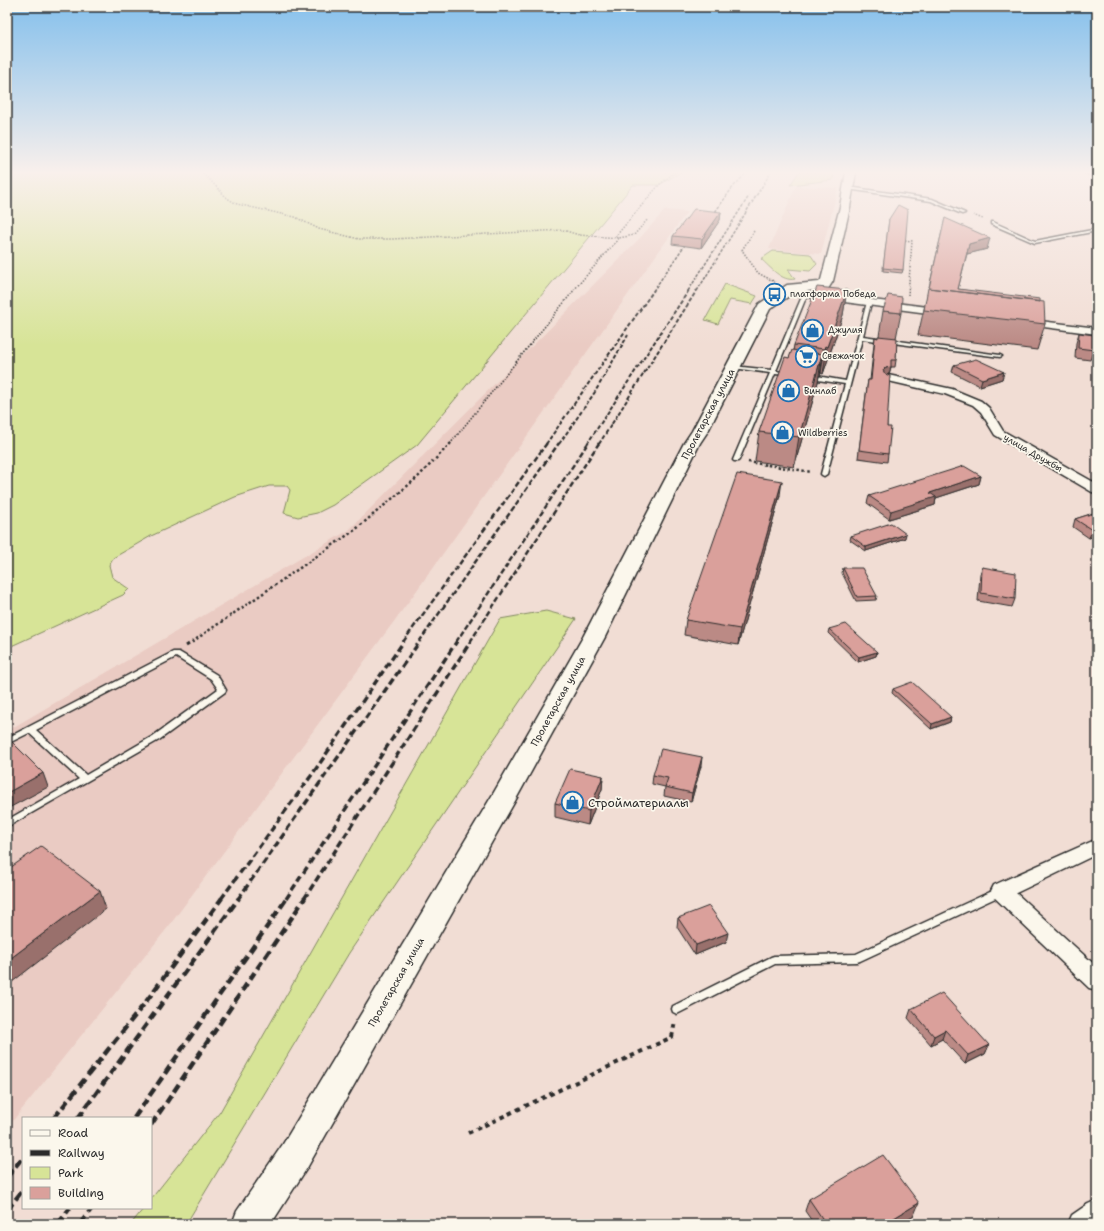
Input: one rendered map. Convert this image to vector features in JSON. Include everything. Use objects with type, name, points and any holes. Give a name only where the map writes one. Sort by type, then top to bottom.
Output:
[{"type":"main road","name":"Пролетарская улица","points":[[250,1224],[295,1156],[502,801],[594,638],[692,443],[764,307],[792,288],[823,286],[827,281],[839,229]]},
{"type":"street","points":[[790,290],[869,303],[952,313]]},
{"type":"street","points":[[1014,320],[1097,331]]},
{"type":"street","name":"улица Дружбы","points":[[888,378],[948,391],[977,403],[985,410],[999,433],[1097,489]]},
{"type":"street","points":[[1097,846],[1001,891],[1097,981]]},
{"type":"street","points":[[1081,1224],[1097,1213]]},
{"type":"lane","points":[[1007,229],[1035,242],[1097,230]]},
{"type":"lane","points":[[736,460],[773,372],[790,290]]},
{"type":"lane","points":[[824,474],[869,303]]},
{"type":"lane","points":[[860,337],[1000,356]]},
{"type":"lane","points":[[733,366],[795,375]]},
{"type":"lane","points":[[803,376],[848,382]]},
{"type":"lane","points":[[7,741],[176,654],[214,677],[222,690],[156,738],[7,824]]},
{"type":"lane","points":[[30,729],[85,779]]},
{"type":"lane","points":[[677,1009],[774,960],[857,958],[1001,891]]},
{"type":"path","points":[[321,229],[359,239],[392,239],[556,230],[619,238],[634,234],[638,229]]},
{"type":"path","points":[[615,237],[621,229]]},
{"type":"path","points":[[754,230],[742,250],[758,273],[790,290]]},
{"type":"path","points":[[176,654],[355,530],[418,477],[453,439],[551,318],[619,238]]},
{"type":"path","points":[[905,240],[912,241],[908,295],[905,307]]},
{"type":"path","points":[[736,460],[824,474]]},
{"type":"path","points":[[468,1133],[672,1037],[677,1009]]},
{"type":"shaded area","points":[[648,229],[675,229],[412,597],[169,926],[7,1128],[7,731],[349,530]]},
{"type":"shaded area","points":[[777,229],[827,229],[821,254],[769,249]]},
{"type":"green space","points":[[7,229],[596,229],[417,445],[333,505],[317,513],[298,517],[284,513],[290,490],[287,486],[269,486],[235,497],[151,536],[113,558],[109,565],[112,577],[129,589],[123,595],[7,648]]},
{"type":"green space","points":[[773,251],[810,254],[817,264],[810,271],[788,269],[795,279],[785,278],[776,273],[761,259]]},
{"type":"green space","points":[[725,284],[757,296],[752,304],[730,300],[718,324],[705,320]]},
{"type":"green space","points":[[546,611],[576,619],[349,953],[186,1224],[131,1224],[143,1209],[152,1209],[152,1198],[220,1112],[500,619]]},
{"type":"building","points":[[678,229],[709,229],[702,239],[673,236]]},
{"type":"building","points":[[888,229],[906,229],[903,270],[883,268]]},
{"type":"building","points":[[942,229],[971,229],[990,238],[969,244],[958,289],[1040,299],[1040,302],[929,288]]},
{"type":"building","points":[[817,287],[847,290],[827,347],[825,346],[824,349],[794,345]]},
{"type":"building","points":[[928,288],[1044,302],[1045,324],[924,310]]},
{"type":"building","points":[[888,295],[902,297],[901,313],[883,311]]},
{"type":"building","points":[[1079,333],[1094,335],[1094,350],[1078,348]]},
{"type":"building","points":[[878,336],[897,338],[896,360],[891,360],[891,367],[883,370],[885,374],[890,376],[887,427],[891,427],[888,454],[859,450],[868,380],[871,380],[875,337],[878,338]]},
{"type":"building","points":[[792,350],[822,354],[799,437],[759,432],[785,357],[789,358]]},
{"type":"building","points":[[976,359],[1004,372],[982,379],[954,365]]},
{"type":"building","points":[[964,466],[981,476],[930,493],[936,497],[891,511],[869,496]]},
{"type":"building","points":[[737,474],[782,481],[740,629],[686,620]]},
{"type":"building","points":[[1097,512],[1097,528],[1092,530],[1075,519]]},
{"type":"building","points":[[891,523],[906,534],[866,547],[851,536]]},
{"type":"building","points":[[982,567],[1016,573],[1015,599],[981,593]]},
{"type":"building","points":[[843,568],[862,568],[877,596],[857,597]]},
{"type":"building","points":[[846,624],[877,652],[859,657],[829,629]]},
{"type":"building","points":[[912,682],[951,717],[932,724],[893,689]]},
{"type":"building","points":[[11,741],[43,773],[7,793],[7,743]]},
{"type":"building","points":[[661,749],[702,757],[692,793],[665,787],[668,778],[653,775]]},
{"type":"building","points":[[570,769],[603,776],[589,811],[555,803]]},
{"type":"building","points":[[41,846],[100,891],[7,961],[7,870]]},
{"type":"building","points":[[709,906],[728,933],[696,945],[678,918]]},
{"type":"building","points":[[942,993],[989,1045],[968,1055],[945,1030],[934,1036],[911,1009]]},
{"type":"building","points":[[883,1155],[919,1203],[884,1224],[826,1224],[809,1199]]},
{"type":"railway","points":[[688,291],[728,229]]},
{"type":"railway","points":[[697,291],[735,229]]},
{"type":"railway","points":[[653,291],[689,239]]},
{"type":"railway","points":[[546,444],[654,290]]},
{"type":"railway","points":[[587,444],[689,290]]},
{"type":"railway","points":[[599,444],[697,290]]},
{"type":"railway","points":[[559,444],[595,392],[628,335]]},
{"type":"railway","points":[[403,642],[547,443]]},
{"type":"railway","points":[[419,642],[559,443]]},
{"type":"railway","points":[[456,642],[588,443]]},
{"type":"railway","points":[[470,642],[599,443]]},
{"type":"railway","points":[[221,899],[311,776],[404,641]]},
{"type":"railway","points":[[238,899],[420,641]]},
{"type":"railway","points":[[286,899],[457,641]]},
{"type":"railway","points":[[304,899],[471,641]]},
{"type":"railway","points":[[55,1117],[145,1003],[222,898]]},
{"type":"railway","points":[[79,1117],[239,898]]},
{"type":"railway","points":[[135,1117],[287,898]]},
{"type":"railway","points":[[152,1124],[305,898]]},
{"type":"railway","points":[[7,1177],[22,1158]]},
{"type":"railway","points":[[7,1210],[22,1191]]},
{"type":"railway","points":[[58,1224],[69,1209]]},
{"type":"railway","points":[[80,1224],[91,1209]]},
{"type":"place","name":"платформа Победа","points":[[774,294]]},
{"type":"place","name":"Джулия","points":[[813,330]]},
{"type":"place","name":"Свежачок","points":[[807,356]]},
{"type":"place","name":"Винлаб","points":[[788,391]]},
{"type":"place","name":"Wildberries","points":[[783,433]]},
{"type":"place","name":"Стройматериалы","points":[[572,803]]}]
